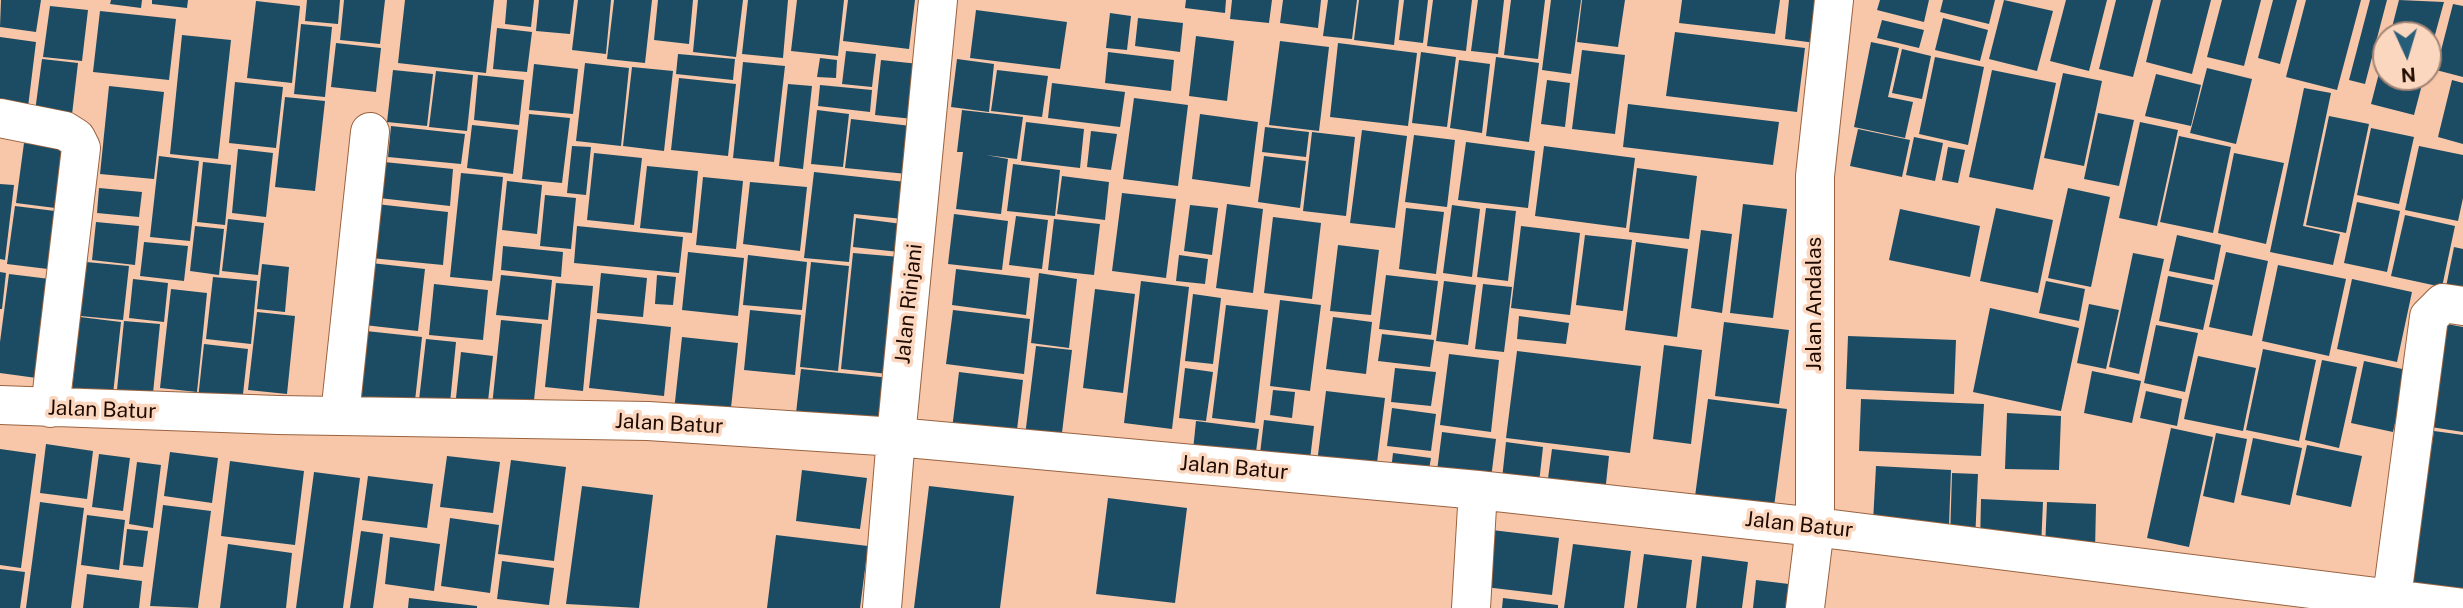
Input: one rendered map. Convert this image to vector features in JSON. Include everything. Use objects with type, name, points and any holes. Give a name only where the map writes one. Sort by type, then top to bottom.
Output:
[{"type":"street","name":"Jalan Rinjani","points":[[882,608],[938,0]]},
{"type":"street","name":"Jalan Andalas","points":[[1805,608],[1815,527],[1815,176],[1834,0]]},
{"type":"street","points":[[0,118],[65,131],[76,138],[81,148],[50,408]]},
{"type":"street","points":[[340,415],[370,132]]},
{"type":"street","points":[[2392,597],[2429,317],[2443,303],[2463,306]]},
{"type":"street","name":"Jalan Batur","points":[[0,405],[648,421],[896,437],[1478,490],[1815,527],[2238,593],[2392,597],[2463,608]]},
{"type":"street","points":[[1471,608],[1478,490]]},
{"type":"building","points":[[1,0],[41,0],[36,32],[0,27]]},
{"type":"building","points":[[111,0],[142,0],[141,8],[110,4]]},
{"type":"building","points":[[152,0],[188,0],[187,8],[152,4]]},
{"type":"building","points":[[307,0],[340,0],[338,24],[305,21]]},
{"type":"building","points":[[344,0],[385,0],[380,44],[340,40]]},
{"type":"building","points":[[405,0],[494,0],[486,73],[398,63]]},
{"type":"building","points":[[507,0],[534,0],[531,27],[505,24]]},
{"type":"building","points":[[539,0],[574,0],[570,34],[536,31]]},
{"type":"building","points":[[578,0],[611,0],[606,54],[572,50]]},
{"type":"building","points":[[614,0],[652,0],[645,63],[607,59]]},
{"type":"building","points":[[658,0],[693,0],[689,44],[654,40]]},
{"type":"building","points":[[698,0],[743,0],[736,57],[693,52]]},
{"type":"building","points":[[748,0],[788,0],[783,58],[742,54]]},
{"type":"building","points":[[797,0],[844,0],[838,56],[791,51]]},
{"type":"building","points":[[848,0],[915,0],[909,49],[843,41]]},
{"type":"building","points":[[1186,0],[1226,0],[1225,13],[1185,8]]},
{"type":"building","points":[[1232,0],[1272,0],[1269,23],[1230,19]]},
{"type":"building","points":[[1283,0],[1321,0],[1318,28],[1280,23]]},
{"type":"building","points":[[1328,0],[1357,0],[1352,39],[1323,36]]},
{"type":"building","points":[[1359,0],[1399,0],[1394,45],[1354,40]]},
{"type":"building","points":[[1404,0],[1428,0],[1423,43],[1399,40]]},
{"type":"building","points":[[1433,0],[1472,0],[1466,51],[1427,46]]},
{"type":"building","points":[[1478,0],[1504,0],[1498,54],[1471,51]]},
{"type":"building","points":[[1511,0],[1545,0],[1538,59],[1504,55]]},
{"type":"building","points":[[1551,0],[1581,0],[1571,74],[1542,70]]},
{"type":"building","points":[[1582,0],[1625,0],[1618,47],[1577,42]]},
{"type":"building","points":[[1682,0],[1780,0],[1775,34],[1679,23]]},
{"type":"building","points":[[1789,0],[1828,0],[1823,44],[1785,39]]},
{"type":"building","points":[[1880,0],[1929,0],[1924,22],[1877,10]]},
{"type":"building","points":[[1943,0],[1995,0],[1989,24],[1940,12]]},
{"type":"building","points":[[2004,0],[2053,11],[2037,71],[1989,59]]},
{"type":"building","points":[[2066,0],[2107,0],[2089,71],[2050,61]]},
{"type":"building","points":[[2116,0],[2153,0],[2133,77],[2099,69]]},
{"type":"building","points":[[2161,0],[2211,0],[2192,74],[2146,62]]},
{"type":"building","points":[[2222,0],[2261,0],[2244,66],[2207,57]]},
{"type":"building","points":[[2273,0],[2297,0],[2280,64],[2258,58]]},
{"type":"building","points":[[2306,0],[2361,0],[2337,90],[2286,77]]},
{"type":"building","points":[[2370,0],[2387,0],[2382,21],[2372,21],[2372,57],[2365,84],[2349,80]]},
{"type":"building","points":[[2399,0],[2444,2],[2439,21],[2394,21]]},
{"type":"building","points":[[256,1],[300,6],[292,83],[247,78]]},
{"type":"building","points":[[2453,4],[2463,6],[2463,77],[2442,72],[2442,47]]},
{"type":"building","points":[[50,6],[88,10],[82,61],[43,57]]},
{"type":"building","points":[[976,10],[1067,22],[1060,69],[970,58]]},
{"type":"building","points":[[100,11],[176,19],[169,80],[93,72]]},
{"type":"building","points":[[1110,13],[1131,16],[1127,50],[1106,48]]},
{"type":"building","points":[[1138,18],[1183,23],[1180,52],[1135,46]]},
{"type":"building","points":[[1943,18],[1988,30],[1980,61],[1935,50]]},
{"type":"building","points":[[1882,20],[1924,30],[1919,48],[1877,38]]},
{"type":"building","points":[[301,24],[332,27],[325,97],[294,94]]},
{"type":"building","points":[[497,28],[532,32],[527,72],[493,69]]},
{"type":"building","points":[[1675,32],[1805,48],[1797,112],[1666,96]]},
{"type":"building","points":[[182,35],[231,40],[218,159],[170,154]]},
{"type":"building","points":[[1196,36],[1234,41],[1227,101],[1189,96]]},
{"type":"building","points":[[0,37],[36,42],[28,107],[0,104]]},
{"type":"building","points":[[1280,41],[1329,47],[1319,131],[1269,125]]},
{"type":"building","points":[[1871,42],[1899,48],[1888,97],[1913,102],[1905,138],[1854,127]]},
{"type":"building","points":[[336,43],[381,48],[376,92],[331,87]]},
{"type":"building","points":[[1338,43],[1417,53],[1408,126],[1330,117]]},
{"type":"building","points":[[1902,49],[1931,56],[1922,99],[1892,93]]},
{"type":"building","points":[[1582,50],[1625,55],[1615,134],[1572,129]]},
{"type":"building","points":[[846,51],[876,54],[872,87],[842,84]]},
{"type":"building","points":[[1108,52],[1174,60],[1171,91],[1105,83]]},
{"type":"building","points":[[1421,52],[1456,57],[1447,127],[1412,123]]},
{"type":"building","points":[[678,54],[735,59],[733,80],[676,74]]},
{"type":"building","points":[[1496,57],[1539,63],[1529,142],[1486,136]]},
{"type":"building","points":[[1935,57],[1984,67],[1968,145],[1919,134]]},
{"type":"building","points":[[820,58],[837,60],[836,78],[817,77]]},
{"type":"building","points":[[42,59],[78,63],[71,123],[34,119]]},
{"type":"building","points":[[957,59],[994,64],[989,112],[951,107]]},
{"type":"building","points":[[881,60],[919,64],[913,119],[875,115]]},
{"type":"building","points":[[1459,60],[1490,64],[1482,133],[1450,128]]},
{"type":"building","points":[[743,62],[785,66],[774,162],[733,158]]},
{"type":"building","points":[[585,63],[629,68],[621,146],[576,141]]},
{"type":"building","points":[[534,64],[578,69],[573,114],[529,110]]},
{"type":"building","points":[[632,67],[673,71],[664,151],[623,146]]},
{"type":"building","points":[[2207,68],[2252,79],[2236,144],[2190,133]]},
{"type":"building","points":[[393,70],[433,74],[427,126],[387,122]]},
{"type":"building","points":[[997,70],[1048,76],[1042,117],[991,111]]},
{"type":"building","points":[[1992,70],[2056,83],[2033,190],[1969,177]]},
{"type":"building","points":[[436,71],[473,75],[467,131],[429,127]]},
{"type":"building","points":[[2063,73],[2102,81],[2084,166],[2044,158]]},
{"type":"building","points":[[2156,74],[2201,85],[2191,126],[2145,116]]},
{"type":"building","points":[[478,75],[524,80],[519,125],[474,120]]},
{"type":"building","points":[[679,78],[736,84],[728,156],[671,150]]},
{"type":"building","points":[[1547,80],[1570,83],[1565,127],[1541,124]]},
{"type":"building","points":[[2452,80],[2463,83],[2463,144],[2438,137]]},
{"type":"building","points":[[235,82],[283,87],[276,148],[229,143]]},
{"type":"building","points":[[1052,83],[1125,92],[1120,127],[1048,118]]},
{"type":"building","points":[[788,84],[812,86],[803,169],[779,166]]},
{"type":"building","points":[[820,85],[872,90],[870,112],[818,106]]},
{"type":"building","points":[[109,86],[164,92],[154,179],[100,174]]},
{"type":"building","points":[[2304,88],[2331,93],[2303,226],[2340,234],[2333,265],[2270,252]]},
{"type":"building","points":[[2374,91],[2420,91],[2414,115],[2371,104]]},
{"type":"building","points":[[285,97],[325,101],[315,191],[275,187]]},
{"type":"building","points":[[1134,98],[1188,105],[1178,186],[1123,179]]},
{"type":"building","points":[[1628,104],[1779,122],[1773,165],[1623,147]]},
{"type":"building","points":[[817,110],[849,114],[843,167],[811,164]]},
{"type":"building","points":[[962,110],[1023,117],[1017,159],[986,155],[1008,159],[1001,214],[956,209],[963,152],[957,152]]},
{"type":"building","points":[[2098,113],[2134,120],[2119,186],[2084,179]]},
{"type":"building","points":[[529,114],[570,118],[562,183],[522,179]]},
{"type":"building","points":[[1200,114],[1258,122],[1250,187],[1192,179]]},
{"type":"building","points":[[2329,116],[2369,124],[2346,233],[2306,225]]},
{"type":"building","points":[[851,119],[911,126],[907,174],[845,168]]},
{"type":"building","points":[[1026,122],[1084,129],[1080,168],[1021,161]]},
{"type":"building","points":[[2140,122],[2178,130],[2157,226],[2119,218]]},
{"type":"building","points":[[472,125],[518,130],[513,174],[467,168]]},
{"type":"building","points":[[391,126],[465,134],[461,164],[388,157]]},
{"type":"building","points":[[1265,127],[1309,132],[1306,157],[1262,152]]},
{"type":"building","points":[[2371,128],[2414,137],[2399,204],[2357,195]]},
{"type":"building","points":[[1858,129],[1910,140],[1902,177],[1850,166]]},
{"type":"building","points":[[1362,130],[1407,136],[1395,228],[1350,223]]},
{"type":"building","points":[[1091,131],[1117,134],[1111,170],[1087,167]]},
{"type":"building","points":[[1312,132],[1355,137],[1346,216],[1303,211]]},
{"type":"building","points":[[1414,135],[1455,140],[1447,207],[1405,202]]},
{"type":"building","points":[[2179,136],[2231,147],[2213,233],[2160,222]]},
{"type":"building","points":[[1914,137],[1943,143],[1935,181],[1906,175]]},
{"type":"building","points":[[1466,142],[1535,151],[1528,208],[1458,200]]},
{"type":"building","points":[[24,143],[71,149],[63,209],[16,203]]},
{"type":"building","points":[[572,146],[591,147],[586,195],[567,193]]},
{"type":"building","points":[[1544,146],[1635,158],[1626,228],[1535,216]]},
{"type":"building","points":[[2419,146],[2463,155],[2463,198],[2458,221],[2405,210]]},
{"type":"building","points":[[1948,147],[1965,150],[1958,183],[1942,180]]},
{"type":"building","points":[[238,149],[273,153],[266,217],[232,213]]},
{"type":"building","points":[[594,153],[642,158],[634,225],[587,220]]},
{"type":"building","points":[[2234,153],[2284,163],[2266,244],[2218,233]]},
{"type":"building","points":[[159,156],[199,161],[190,241],[150,237]]},
{"type":"building","points":[[1264,156],[1306,161],[1300,208],[1258,202]]},
{"type":"building","points":[[203,162],[231,165],[225,225],[197,222]]},
{"type":"building","points":[[384,162],[453,169],[450,206],[379,198]]},
{"type":"building","points":[[1013,164],[1060,170],[1055,216],[1007,211]]},
{"type":"building","points":[[647,166],[698,171],[692,233],[640,228]]},
{"type":"building","points":[[1637,168],[1697,176],[1689,239],[1629,232]]},
{"type":"building","points":[[814,172],[906,182],[903,219],[854,214],[849,262],[804,258]]},
{"type":"building","points":[[461,173],[503,177],[492,281],[450,277]]},
{"type":"building","points":[[1062,176],[1109,182],[1105,220],[1057,214]]},
{"type":"building","points":[[703,177],[743,181],[736,249],[696,245]]},
{"type":"building","points":[[507,181],[542,185],[537,234],[502,230]]},
{"type":"building","points":[[750,182],[807,187],[800,251],[743,244]]},
{"type":"building","points":[[0,184],[14,185],[5,260],[0,259]]},
{"type":"building","points":[[99,188],[142,192],[139,217],[97,213]]},
{"type":"building","points":[[2068,188],[2110,197],[2091,287],[2048,278]]},
{"type":"building","points":[[1122,193],[1176,199],[1166,278],[1112,271]]},
{"type":"building","points":[[545,195],[576,198],[571,249],[540,246]]},
{"type":"building","points":[[2357,202],[2400,211],[2387,272],[2344,263]]},
{"type":"building","points":[[376,204],[448,212],[443,265],[371,258]]},
{"type":"building","points":[[1227,204],[1263,209],[1253,293],[1216,288]]},
{"type":"building","points":[[1743,204],[1787,209],[1773,318],[1730,313]]},
{"type":"building","points":[[1190,205],[1218,208],[1212,255],[1184,251]]},
{"type":"building","points":[[1452,205],[1480,209],[1472,277],[1443,273]]},
{"type":"building","points":[[15,206],[63,212],[56,270],[7,264]]},
{"type":"building","points":[[1406,208],[1444,212],[1436,274],[1399,269]]},
{"type":"building","points":[[1486,208],[1516,211],[1508,281],[1477,277]]},
{"type":"building","points":[[1996,208],[2053,220],[2038,293],[1980,281]]},
{"type":"building","points":[[1900,209],[1980,226],[1970,277],[1889,260]]},
{"type":"building","points":[[954,214],[1008,221],[1002,270],[948,264]]},
{"type":"building","points":[[2405,215],[2455,226],[2442,287],[2391,276]]},
{"type":"building","points":[[1016,216],[1048,220],[1042,269],[1009,265]]},
{"type":"building","points":[[1273,217],[1321,223],[1312,299],[1264,293]]},
{"type":"building","points":[[856,218],[902,224],[899,252],[853,247]]},
{"type":"building","points":[[228,219],[264,223],[258,275],[222,271]]},
{"type":"building","points":[[1054,219],[1100,224],[1094,275],[1048,270]]},
{"type":"building","points":[[96,222],[139,226],[135,265],[92,260]]},
{"type":"building","points":[[195,226],[224,229],[219,275],[190,271]]},
{"type":"building","points":[[577,226],[683,237],[679,273],[574,263]]},
{"type":"building","points":[[1521,226],[1580,233],[1570,315],[1511,308]]},
{"type":"building","points":[[1701,230],[1732,234],[1722,313],[1691,308]]},
{"type":"building","points":[[1585,235],[1632,240],[1623,311],[1576,305]]},
{"type":"building","points":[[2177,235],[2221,245],[2214,280],[2169,271]]},
{"type":"building","points":[[144,242],[188,246],[184,281],[140,276]]},
{"type":"building","points":[[1636,242],[1688,249],[1677,337],[1625,330]]},
{"type":"building","points":[[1338,245],[1379,250],[1371,315],[1330,311]]},
{"type":"building","points":[[503,246],[563,252],[561,277],[501,270]]},
{"type":"building","points":[[2454,247],[2463,249],[2463,296],[2445,292]]},
{"type":"building","points":[[688,252],[744,258],[738,316],[682,310]]},
{"type":"building","points":[[2226,252],[2268,261],[2252,336],[2209,327]]},
{"type":"building","points":[[853,253],[900,257],[888,374],[841,369]]},
{"type":"building","points":[[2133,253],[2164,259],[2139,374],[2109,367]]},
{"type":"building","points":[[748,255],[807,262],[802,310],[743,305]]},
{"type":"building","points":[[1179,255],[1208,259],[1205,284],[1176,281]]},
{"type":"building","points":[[86,262],[129,266],[123,320],[80,316]]},
{"type":"building","points":[[811,262],[849,266],[838,371],[800,367]]},
{"type":"building","points":[[371,263],[425,269],[418,331],[364,325]]},
{"type":"building","points":[[262,264],[289,267],[285,312],[257,309]]},
{"type":"building","points":[[2278,265],[2346,279],[2329,356],[2262,341]]},
{"type":"building","points":[[956,269],[1030,278],[1026,315],[952,305]]},
{"type":"building","points":[[0,272],[6,273],[2,309],[0,309]]},
{"type":"building","points":[[601,273],[647,278],[643,317],[597,313]]},
{"type":"building","points":[[1039,273],[1077,279],[1069,348],[1031,343]]},
{"type":"building","points":[[9,274],[58,280],[44,379],[0,373],[0,342]]},
{"type":"building","points":[[501,275],[552,280],[548,320],[496,315]]},
{"type":"building","points":[[657,275],[676,277],[673,305],[655,304]]},
{"type":"building","points":[[1386,275],[1438,281],[1431,335],[1379,329]]},
{"type":"building","points":[[2168,276],[2213,285],[2203,330],[2159,321]]},
{"type":"building","points":[[213,277],[257,281],[251,344],[206,339]]},
{"type":"building","points":[[133,279],[168,283],[164,322],[129,318]]},
{"type":"building","points":[[2352,279],[2412,292],[2397,362],[2337,349]]},
{"type":"building","points":[[1141,281],[1189,287],[1172,429],[1124,423]]},
{"type":"building","points":[[1444,281],[1476,285],[1468,345],[1436,341]]},
{"type":"building","points":[[2046,281],[2085,289],[2079,321],[2039,313]]},
{"type":"building","points":[[556,283],[593,286],[583,391],[545,387]]},
{"type":"building","points":[[434,284],[488,290],[483,340],[429,335]]},
{"type":"building","points":[[1483,284],[1512,287],[1504,352],[1475,349]]},
{"type":"building","points":[[171,289],[207,293],[197,392],[160,388]]},
{"type":"building","points":[[1095,289],[1135,294],[1123,393],[1083,388]]},
{"type":"building","points":[[1193,294],[1221,298],[1213,364],[1185,361]]},
{"type":"building","points":[[1280,300],[1321,305],[1310,391],[1270,386]]},
{"type":"building","points":[[2089,304],[2119,310],[2106,369],[2077,363]]},
{"type":"building","points":[[1226,305],[1268,310],[1255,423],[1212,418]]},
{"type":"building","points":[[1990,308],[2079,328],[2061,411],[1973,392]]},
{"type":"building","points":[[750,310],[801,315],[795,375],[744,370]]},
{"type":"building","points":[[953,310],[1030,319],[1024,374],[946,364]]},
{"type":"building","points":[[257,312],[295,316],[287,394],[248,390]]},
{"type":"building","points":[[1519,316],[1569,323],[1566,344],[1517,339]]},
{"type":"building","points":[[80,317],[121,322],[112,403],[71,399]]},
{"type":"building","points":[[1333,317],[1372,322],[1366,374],[1326,369]]},
{"type":"building","points":[[597,319],[671,327],[664,396],[589,388]]},
{"type":"building","points":[[501,320],[542,324],[533,410],[492,406]]},
{"type":"building","points":[[124,321],[160,324],[152,403],[116,400]]},
{"type":"building","points":[[1724,322],[1789,330],[1779,404],[1715,396]]},
{"type":"building","points":[[2447,324],[2463,327],[2463,432],[2431,427]]},
{"type":"building","points":[[2156,325],[2198,333],[2185,392],[2144,383]]},
{"type":"building","points":[[366,331],[422,337],[414,410],[358,404]]},
{"type":"building","points":[[1382,334],[1434,340],[1430,367],[1378,361]]},
{"type":"building","points":[[1848,336],[1956,340],[1954,394],[1846,389]]},
{"type":"building","points":[[682,337],[738,343],[730,417],[674,411]]},
{"type":"building","points":[[426,339],[456,342],[449,413],[418,409]]},
{"type":"building","points":[[204,344],[248,349],[242,403],[198,399]]},
{"type":"building","points":[[1664,345],[1702,350],[1691,444],[1653,439]]},
{"type":"building","points":[[1036,346],[1072,350],[1061,441],[1025,436]]},
{"type":"building","points":[[2263,349],[2316,360],[2299,441],[2246,430]]},
{"type":"building","points":[[1517,351],[1641,366],[1630,453],[1506,438]]},
{"type":"building","points":[[461,352],[493,356],[487,410],[455,407]]},
{"type":"building","points":[[1449,354],[1499,360],[1491,432],[1440,425]]},
{"type":"building","points":[[2198,356],[2256,368],[2243,431],[2184,419]]},
{"type":"building","points":[[2322,360],[2357,367],[2339,448],[2305,440]]},
{"type":"building","points":[[2364,361],[2407,370],[2393,432],[2351,423]]},
{"type":"building","points":[[1185,368],[1213,372],[1206,421],[1179,418]]},
{"type":"building","points":[[1395,368],[1436,372],[1431,406],[1391,402]]},
{"type":"building","points":[[801,369],[891,378],[885,431],[795,422]]},
{"type":"building","points":[[2092,371],[2141,381],[2132,423],[2084,413]]},
{"type":"building","points":[[959,372],[1023,380],[1016,438],[952,429]]},
{"type":"building","points":[[1273,390],[1295,392],[1292,418],[1270,415]]},
{"type":"building","points":[[1326,391],[1385,398],[1375,479],[1316,471]]},
{"type":"building","points":[[2146,391],[2182,399],[2177,426],[2140,418]]},
{"type":"building","points":[[1708,399],[1787,409],[1773,514],[1694,504]]},
{"type":"building","points":[[1861,399],[1984,404],[1981,456],[1859,451]]},
{"type":"building","points":[[1392,408],[1436,414],[1431,451],[1387,446]]},
{"type":"building","points":[[2007,413],[2061,416],[2059,470],[2005,469]]},
{"type":"building","points":[[1264,420],[1314,426],[1309,468],[1259,462]]},
{"type":"building","points":[[1196,421],[1259,429],[1254,467],[1192,460]]},
{"type":"building","points":[[2171,428],[2213,437],[2189,547],[2147,538]]},
{"type":"building","points":[[2434,431],[2463,435],[2463,596],[2410,588]]},
{"type":"building","points":[[1442,432],[1496,439],[1491,478],[1437,471]]},
{"type":"building","points":[[2216,433],[2247,439],[2234,503],[2203,496]]},
{"type":"building","points":[[2253,438],[2302,448],[2290,505],[2241,495]]},
{"type":"building","points":[[1506,442],[1543,447],[1539,483],[1502,479]]},
{"type":"building","points":[[46,444],[93,451],[87,499],[40,493]]},
{"type":"building","points":[[2307,445],[2362,456],[2351,507],[2296,495]]},
{"type":"building","points":[[0,449],[36,454],[21,568],[0,565]]},
{"type":"building","points":[[1552,449],[1609,456],[1605,493],[1547,486]]},
{"type":"building","points":[[170,452],[218,458],[212,503],[164,496]]},
{"type":"building","points":[[1393,453],[1431,458],[1428,475],[1391,470]]},
{"type":"building","points":[[99,454],[130,458],[123,511],[92,507]]},
{"type":"building","points":[[447,456],[500,462],[493,513],[440,507]]},
{"type":"building","points":[[511,460],[566,467],[554,561],[498,554]]},
{"type":"building","points":[[230,461],[304,471],[295,545],[221,536]]},
{"type":"building","points":[[137,462],[161,465],[153,528],[129,524]]},
{"type":"building","points":[[1876,466],[1951,470],[1949,525],[1873,522]]},
{"type":"building","points":[[802,470],[867,478],[860,529],[796,521]]},
{"type":"building","points":[[314,472],[360,478],[343,608],[296,608]]},
{"type":"building","points":[[1952,473],[1978,474],[1975,541],[1950,540]]},
{"type":"building","points":[[368,476],[433,484],[427,528],[362,520]]},
{"type":"building","points":[[582,486],[653,495],[639,608],[566,604]]},
{"type":"building","points":[[929,486],[1014,496],[1000,608],[914,608]]},
{"type":"building","points":[[1108,498],[1187,508],[1175,603],[1096,594]]},
{"type":"building","points":[[1981,499],[2043,502],[2041,547],[1980,545]]},
{"type":"building","points":[[40,502],[84,508],[71,608],[26,608]]},
{"type":"building","points":[[2047,502],[2096,504],[2095,551],[2045,548]]},
{"type":"building","points":[[163,505],[211,511],[198,608],[150,606]]},
{"type":"building","points":[[87,515],[125,520],[119,570],[81,565]]},
{"type":"building","points":[[450,518],[499,525],[490,593],[441,586]]},
{"type":"building","points":[[127,529],[148,531],[143,567],[123,565]]},
{"type":"building","points":[[1492,530],[1559,538],[1552,595],[1485,587]]},
{"type":"building","points":[[361,531],[383,534],[373,608],[350,608]]},
{"type":"building","points":[[776,535],[868,546],[860,608],[767,608]]},
{"type":"building","points":[[390,537],[440,544],[434,591],[385,584]]},
{"type":"building","points":[[228,544],[292,553],[286,608],[220,608]]},
{"type":"building","points":[[1573,544],[1631,551],[1624,608],[1564,608]]},
{"type":"building","points":[[1644,554],[1692,560],[1686,608],[1637,608]]},
{"type":"building","points":[[1702,556],[1748,562],[1742,608],[1696,608]]},
{"type":"building","points":[[502,561],[554,568],[549,605],[497,599]]},
{"type":"building","points":[[0,569],[25,572],[20,608],[0,608]]},
{"type":"building","points":[[87,574],[142,581],[139,608],[83,608]]},
{"type":"building","points":[[1756,580],[1797,585],[1794,608],[1753,608]]},
{"type":"building","points":[[409,598],[477,606],[477,608],[408,608]]},
{"type":"building","points":[[1503,598],[1558,605],[1558,608],[1502,608]]}]
